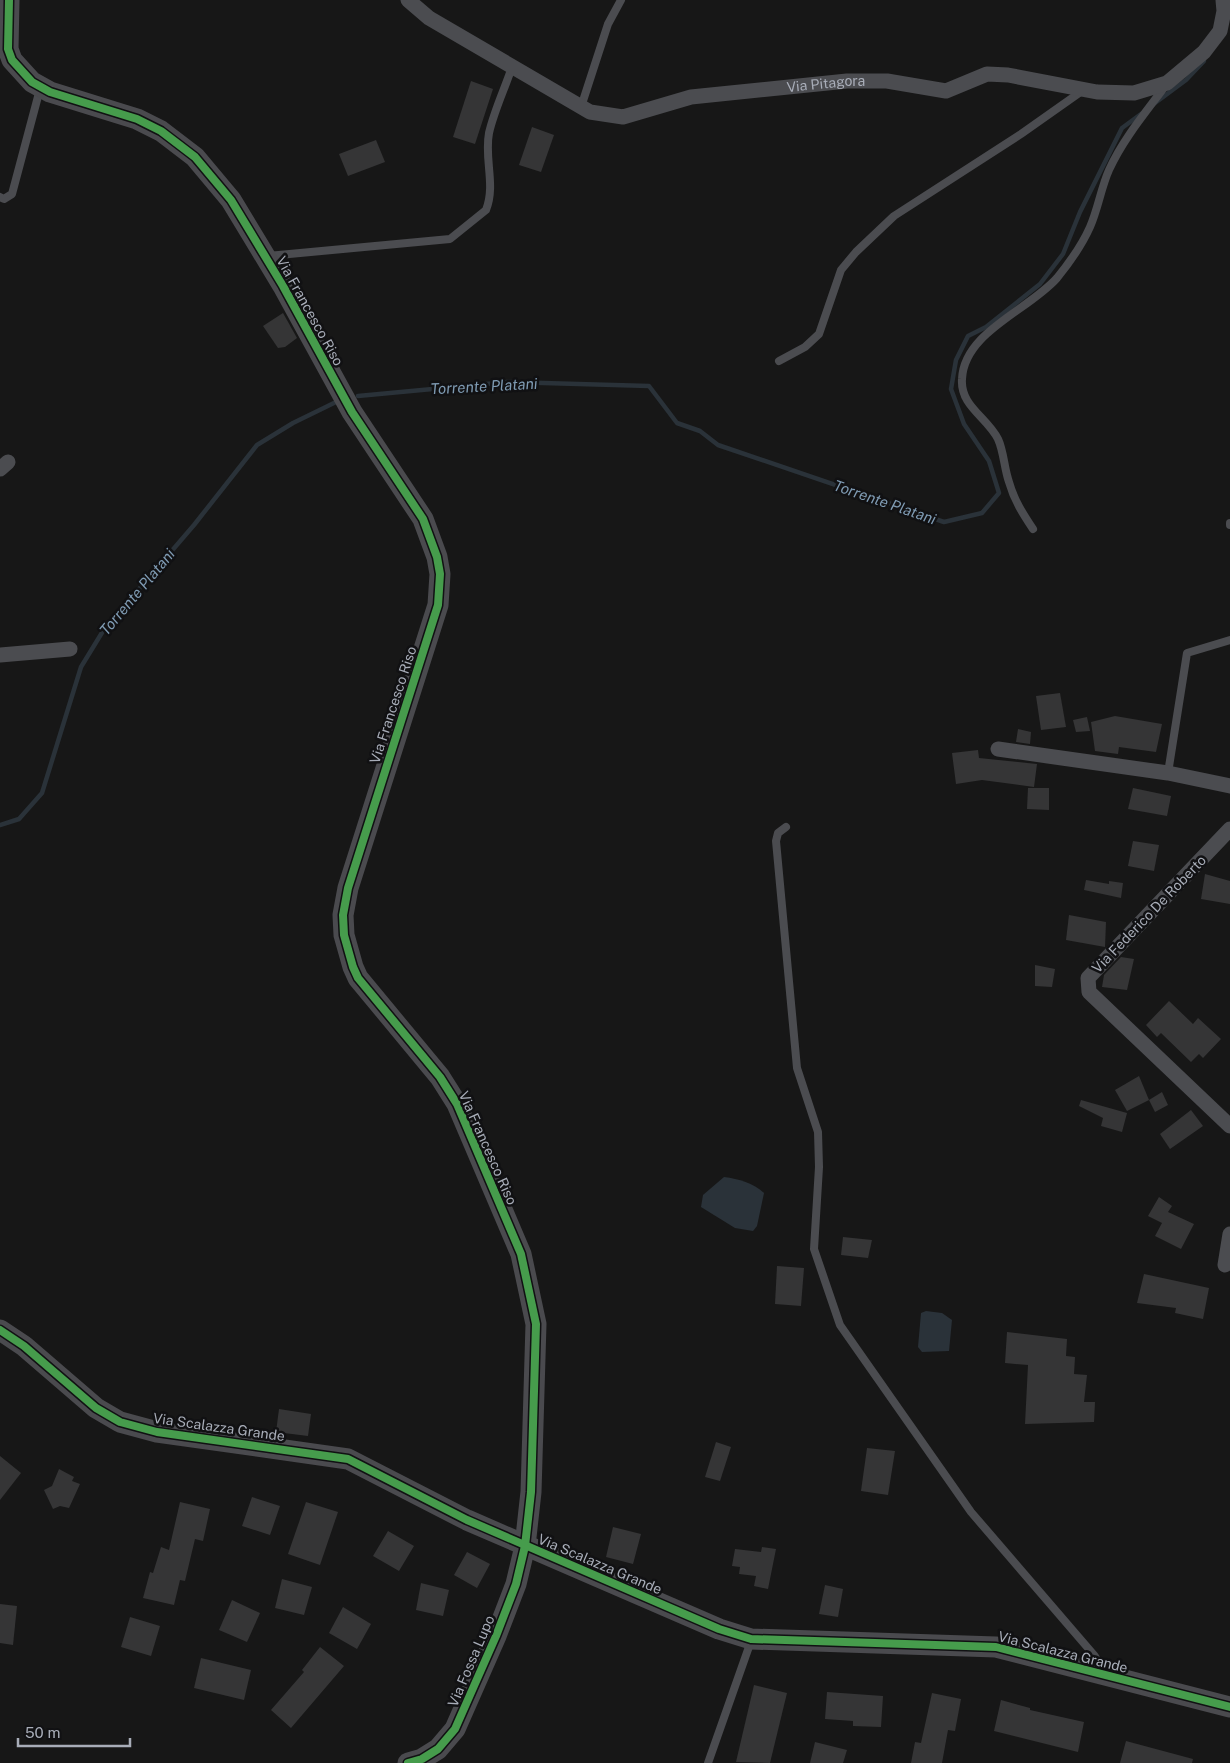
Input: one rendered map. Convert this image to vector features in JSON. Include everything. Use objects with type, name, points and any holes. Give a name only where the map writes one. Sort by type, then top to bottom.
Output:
[{"type":"street","name":"Via Francesco Riso","points":[[9,0],[8,48],[12,60],[32,82],[50,92],[137,119],[161,131],[195,157],[220,186],[266,256],[352,412],[423,519],[437,557],[441,589],[438,605],[348,888],[343,915],[344,935],[358,978],[440,1077],[457,1104],[521,1254],[532,1301],[536,1354],[531,1492],[525,1546]]},
{"type":"street","name":"Via Pitagora","points":[[408,0],[430,18],[590,112],[623,117],[691,97],[847,81],[887,81],[946,91],[987,74],[1008,75],[1084,89],[1134,93],[1167,83],[1204,52],[1220,31],[1224,11],[1223,0]]},
{"type":"street","points":[[0,656],[70,650]]},
{"type":"street","points":[[998,749],[1168,773],[1230,786]]},
{"type":"street","name":"Via Federico De Roberto","points":[[1230,829],[1088,978],[1087,987],[1230,1126]]},
{"type":"street","points":[[1225,1265],[1230,1234]]},
{"type":"street","name":"Via Scalazza Grande","points":[[0,1330],[24,1346],[96,1408],[120,1422],[157,1432],[348,1459],[467,1520],[525,1546],[719,1629],[751,1639],[996,1647],[1230,1707]]},
{"type":"street","name":"Via Fossa Lupo","points":[[408,1763],[422,1759],[438,1749],[455,1729],[496,1636],[516,1584],[525,1546]]},
{"type":"lane","points":[[581,107],[608,24],[621,0]]},
{"type":"lane","points":[[266,256],[450,239],[486,210],[491,189],[489,133],[512,67]]},
{"type":"lane","points":[[1033,529],[1020,510],[1008,482],[997,437],[970,405],[962,391],[962,377],[967,359],[977,341],[1026,305],[1056,279],[1075,255],[1090,227],[1109,171],[1123,144],[1167,83]]},
{"type":"lane","points":[[0,197],[4,199],[12,194],[41,87]]},
{"type":"lane","points":[[779,361],[805,347],[819,334],[842,270],[856,252],[894,216],[1021,134],[1084,89]]},
{"type":"lane","points":[[1168,773],[1187,653],[1230,640]]},
{"type":"lane","points":[[786,827],[778,833],[776,841],[798,1068],[818,1132],[819,1167],[814,1249],[840,1325],[971,1512],[1094,1655],[1106,1675]]},
{"type":"lane","points":[[708,1763],[751,1639]]},
{"type":"shaded area","points":[[724,1177],[746,1182],[764,1193],[757,1226],[753,1231],[735,1228],[701,1207],[703,1195]]},
{"type":"shaded area","points":[[926,1311],[942,1313],[952,1320],[949,1351],[922,1352],[918,1347],[921,1313]]},
{"type":"building","points":[[471,81],[493,89],[475,144],[453,137]]},
{"type":"building","points":[[532,127],[554,135],[541,172],[519,165]]},
{"type":"building","points":[[376,140],[385,162],[348,176],[339,154]]},
{"type":"building","points":[[283,313],[297,338],[285,347],[278,348],[263,326]]},
{"type":"building","points":[[1060,693],[1066,727],[1041,730],[1036,696]]},
{"type":"building","points":[[1115,716],[1162,724],[1156,752],[1119,747],[1118,754],[1095,751],[1091,722]]},
{"type":"building","points":[[1087,717],[1090,731],[1076,732],[1073,720]]},
{"type":"building","points":[[1018,729],[1031,732],[1030,744],[1016,742]]},
{"type":"building","points":[[978,750],[979,758],[1037,764],[1034,787],[982,780],[956,784],[952,753]]},
{"type":"building","points":[[1028,788],[1049,788],[1049,810],[1027,809]]},
{"type":"building","points":[[1133,788],[1171,796],[1167,816],[1128,809]]},
{"type":"building","points":[[1133,841],[1159,845],[1154,871],[1128,866]]},
{"type":"building","points":[[1205,874],[1230,881],[1230,904],[1201,899]]},
{"type":"building","points":[[1086,880],[1109,884],[1109,881],[1123,883],[1121,898],[1084,890]]},
{"type":"building","points":[[1069,915],[1106,922],[1105,947],[1066,940]]},
{"type":"building","points":[[1121,957],[1134,959],[1127,990],[1102,987],[1104,975]]},
{"type":"building","points":[[1035,965],[1055,969],[1052,987],[1035,986]]},
{"type":"building","points":[[1169,1001],[1193,1024],[1198,1018],[1221,1039],[1203,1058],[1199,1054],[1191,1062],[1161,1033],[1157,1037],[1146,1025]]},
{"type":"building","points":[[1139,1076],[1149,1100],[1127,1111],[1115,1090]]},
{"type":"building","points":[[1162,1092],[1168,1105],[1155,1112],[1149,1100]]},
{"type":"building","points":[[1081,1100],[1127,1113],[1122,1132],[1101,1126],[1103,1118],[1079,1106]]},
{"type":"building","points":[[1191,1110],[1203,1126],[1170,1149],[1160,1134]]},
{"type":"building","points":[[1159,1197],[1172,1206],[1168,1212],[1194,1224],[1181,1249],[1155,1236],[1162,1223],[1148,1216]]},
{"type":"building","points":[[843,1237],[872,1240],[868,1258],[841,1255]]},
{"type":"building","points":[[777,1266],[804,1268],[801,1306],[775,1304]]},
{"type":"building","points":[[1144,1274],[1209,1288],[1203,1319],[1175,1313],[1176,1308],[1137,1303]]},
{"type":"building","points":[[1007,1332],[1067,1339],[1066,1356],[1075,1357],[1074,1374],[1087,1375],[1084,1402],[1095,1402],[1094,1422],[1025,1424],[1028,1365],[1005,1363]]},
{"type":"building","points":[[279,1409],[311,1414],[308,1436],[276,1432]]},
{"type":"building","points":[[716,1442],[731,1447],[720,1481],[705,1477]]},
{"type":"building","points":[[867,1448],[895,1451],[888,1495],[861,1491]]},
{"type":"building","points":[[0,1456],[21,1473],[0,1500]]},
{"type":"building","points":[[59,1469],[74,1477],[72,1481],[80,1484],[69,1508],[60,1506],[53,1509],[44,1490],[52,1486]]},
{"type":"building","points":[[252,1497],[280,1506],[270,1535],[242,1526]]},
{"type":"building","points":[[180,1502],[210,1509],[203,1541],[195,1539],[185,1581],[180,1580],[174,1605],[143,1598],[150,1572],[153,1573],[161,1547],[169,1550]]},
{"type":"building","points":[[306,1502],[338,1512],[320,1565],[288,1554]]},
{"type":"building","points":[[613,1527],[641,1534],[633,1564],[606,1557]]},
{"type":"building","points":[[388,1531],[414,1546],[399,1571],[373,1556]]},
{"type":"building","points":[[762,1547],[776,1549],[768,1589],[754,1586],[756,1576],[739,1574],[740,1567],[732,1566],[735,1549],[761,1552]]},
{"type":"building","points":[[467,1552],[490,1564],[477,1588],[454,1575]]},
{"type":"building","points":[[282,1579],[312,1587],[304,1615],[275,1608]]},
{"type":"building","points":[[421,1583],[449,1590],[443,1616],[416,1610]]},
{"type":"building","points":[[825,1585],[843,1589],[838,1617],[819,1614]]},
{"type":"building","points":[[232,1600],[260,1613],[247,1642],[219,1630]]},
{"type":"building","points":[[0,1604],[17,1606],[13,1645],[0,1643]]},
{"type":"building","points":[[343,1607],[371,1624],[357,1649],[329,1633]]},
{"type":"building","points":[[130,1617],[160,1626],[151,1656],[121,1647]]},
{"type":"building","points":[[320,1647],[344,1666],[291,1728],[271,1710],[304,1672],[302,1670]]},
{"type":"building","points":[[201,1658],[251,1670],[244,1700],[194,1688]]},
{"type":"building","points":[[754,1685],[787,1693],[770,1763],[736,1762]]},
{"type":"building","points":[[827,1692],[883,1696],[881,1727],[853,1726],[853,1721],[825,1719]]},
{"type":"building","points":[[932,1693],[961,1699],[955,1731],[948,1730],[942,1763],[911,1763],[915,1742],[921,1743]]},
{"type":"building","points":[[1001,1700],[1030,1708],[1030,1710],[1084,1722],[1078,1752],[994,1731]]},
{"type":"building","points":[[1126,1741],[1193,1759],[1192,1763],[1120,1763]]},
{"type":"building","points":[[815,1742],[847,1750],[843,1763],[810,1763]]},
{"type":"waterway","name":"Torrente Platani","points":[[1155,103],[1186,80],[1204,61]]},
{"type":"waterway","name":"Torrente Platani","points":[[358,396],[507,382],[649,386],[677,423],[700,431],[718,445],[944,522],[982,513],[999,493],[989,461],[964,424],[951,389],[956,360],[968,336],[986,327],[1040,284],[1063,254],[1080,212],[1122,128],[1141,114]]},
{"type":"waterway","name":"Torrente Platani","points":[[0,825],[19,819],[42,793],[81,667],[103,631],[194,525],[257,445],[293,423],[336,402]]},
{"type":"cycle path","points":[[9,0],[8,49],[12,60],[32,82],[50,92],[137,119],[161,131],[195,157],[231,200],[283,286],[352,412],[423,519],[437,557],[440,574],[438,605],[348,888],[343,915],[344,935],[358,978],[440,1077],[457,1104],[521,1254],[536,1324],[531,1492],[525,1546],[516,1584],[496,1636],[455,1729],[438,1749],[422,1759],[408,1763]]},
{"type":"cycle path","points":[[0,1330],[24,1346],[96,1408],[120,1422],[157,1432],[348,1459],[467,1520],[719,1629],[751,1639],[996,1647],[1230,1707]]}]
